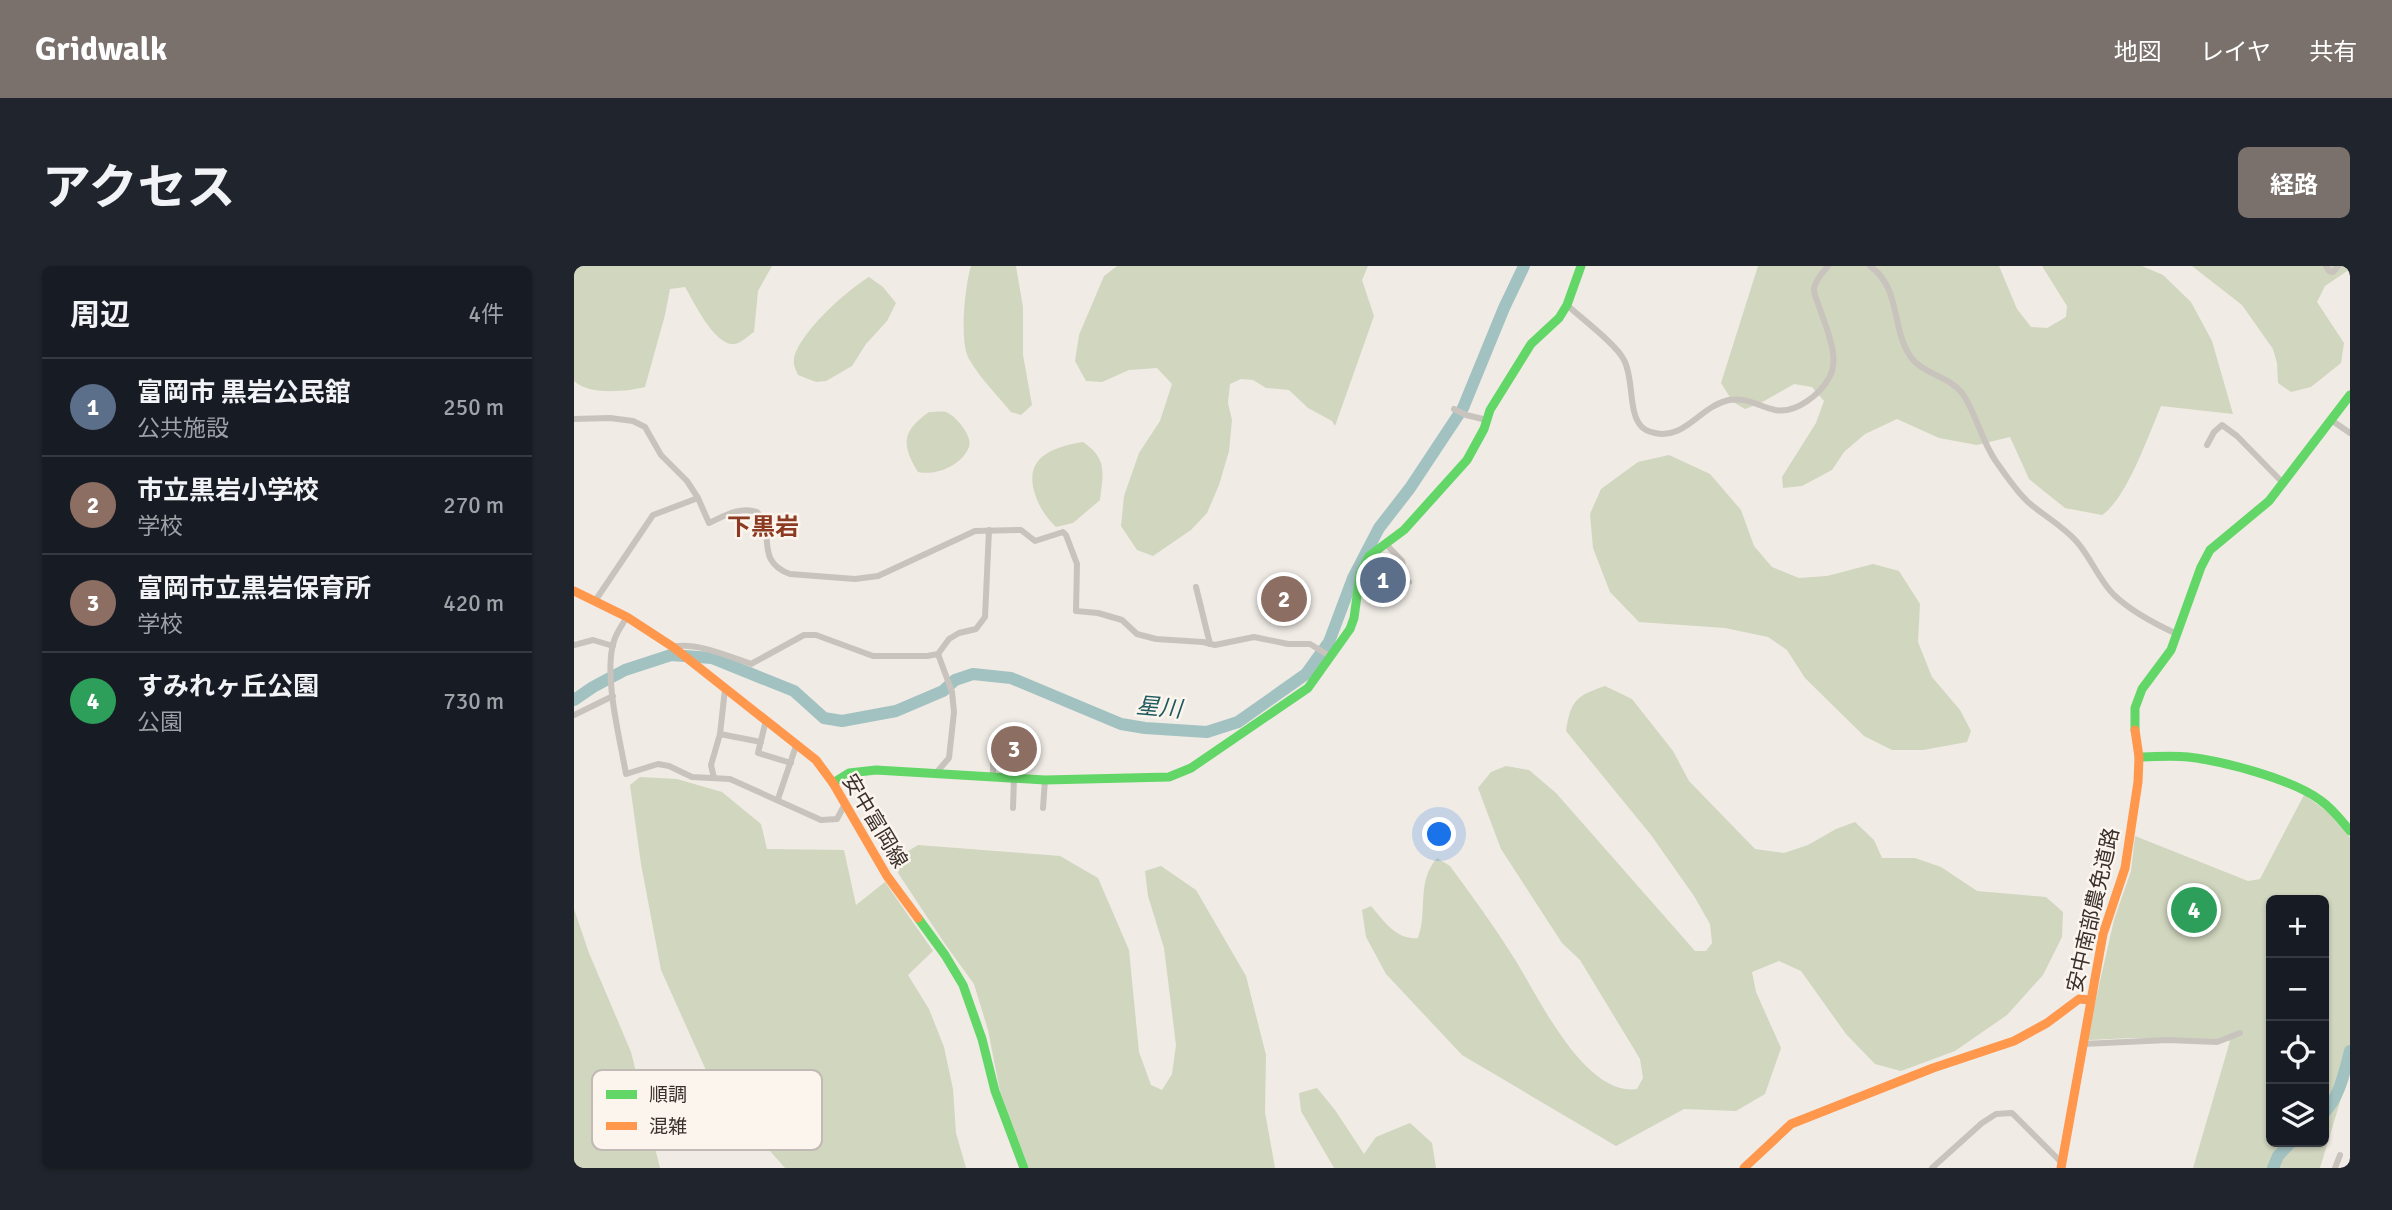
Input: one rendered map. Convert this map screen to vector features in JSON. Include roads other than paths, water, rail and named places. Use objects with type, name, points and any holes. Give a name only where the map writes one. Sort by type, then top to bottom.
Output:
[{"type":"street","points":[[833,783],[849,773],[866,771],[1045,779],[1169,777],[1191,768],[1308,688],[1350,629],[1360,574],[1370,556],[1404,530],[1467,460],[1478,443],[1500,393],[1531,344],[1559,318],[1567,305],[1581,266]]},
{"type":"street","points":[[1567,305],[1624,359],[1636,418],[1641,428],[1668,436],[1681,431],[1698,416],[1728,401],[1743,399],[1782,411],[1795,408],[1810,399],[1824,385],[1831,374],[1833,361],[1831,342],[1814,289],[1818,278],[1828,266]]},
{"type":"street","points":[[1870,266],[1886,281],[1892,294],[1904,344],[1910,356],[1915,363],[1951,382],[1961,391],[1993,457],[2025,499],[2078,543],[2115,596],[2149,621],[2177,634]]},
{"type":"street","points":[[2326,266],[2333,272],[2338,266]]},
{"type":"street","name":"安中南部農免道路","points":[[2061,1165],[2104,934],[2125,867],[2138,782],[2135,708],[2142,689],[2171,650],[2201,567],[2210,551],[2269,501],[2350,395]]},
{"type":"street","points":[[1454,409],[1487,420]]},
{"type":"street","points":[[574,419],[610,418],[634,421],[645,427],[661,454],[687,481],[709,523],[739,510],[752,510],[760,514],[765,525],[767,554],[781,570],[790,574],[865,579],[878,576],[975,531],[1021,530],[1035,541],[1063,532],[1077,564],[1076,611],[1098,613],[1122,620],[1137,634],[1156,639],[1215,645],[1254,636],[1288,644],[1310,644],[1329,656]]},
{"type":"street","points":[[2331,420],[2350,433]]},
{"type":"street","points":[[2207,444],[2222,425],[2237,436],[2284,484]]},
{"type":"street","points":[[595,601],[653,515],[698,498]]},
{"type":"street","points":[[675,648],[679,645],[712,651],[751,664],[804,635],[816,635],[866,654],[938,654],[948,639],[976,629],[985,617],[989,530]]},
{"type":"street","points":[[1385,543],[1402,561],[1409,582]]},
{"type":"street","points":[[1196,587],[1210,644]]},
{"type":"street","name":"安中富岡線","points":[[574,591],[627,617],[675,648],[816,760],[833,783],[881,866],[945,955],[963,985],[982,1039],[995,1091],[1024,1168]]},
{"type":"street","points":[[627,617],[613,646],[611,668],[612,693],[626,774],[658,764],[669,766],[685,775],[730,779],[821,820],[837,819],[845,804]]},
{"type":"street","points":[[574,645],[593,640],[613,646]]},
{"type":"street","points":[[936,773],[949,758],[954,712],[952,692],[938,654]]},
{"type":"street","points":[[715,778],[711,765],[720,734],[725,689]]},
{"type":"street","points":[[574,715],[612,693]]},
{"type":"street","points":[[766,720],[758,753],[791,763]]},
{"type":"street","points":[[720,734],[761,741]]},
{"type":"street","points":[[778,799],[797,743]]},
{"type":"street","points":[[2138,757],[2192,757],[2297,788],[2316,797],[2335,812],[2350,831]]},
{"type":"street","points":[[993,763],[993,776]]},
{"type":"street","points":[[1013,808],[1014,778]]},
{"type":"street","points":[[1043,808],[1045,779]]},
{"type":"street","points":[[1744,1168],[1775,1137],[1799,1121],[1933,1068],[2014,1041],[2047,1023],[2079,999],[2090,1000]]},
{"type":"street","points":[[2083,1044],[2168,1040],[2217,1042],[2240,1033]]},
{"type":"street","points":[[1932,1168],[1982,1122],[1996,1114],[2012,1113],[2061,1165]]},
{"type":"street","points":[[2336,1168],[2340,1155]]},
{"type":"waterway","name":"星川","points":[[574,700],[625,670],[671,655],[712,658],[794,691],[824,718],[842,721],[896,711],[943,691],[955,680],[973,674],[1011,678],[1121,724],[1207,732],[1238,722],[1306,674],[1329,642],[1353,578],[1379,528],[1410,488],[1463,408],[1524,266]]},
{"type":"waterway","points":[[2329,1106],[2338,1092],[2350,1051]]},
{"type":"waterway","points":[[2273,1168],[2278,1156],[2286,1147]]},
{"type":"place","name":"富岡市 黒岩公民舘","points":[[1383,580]]},
{"type":"place","name":"市立黒岩小学校","points":[[1284,599]]},
{"type":"place","name":"富岡市立黒岩保育所","points":[[1014,749]]},
{"type":"place","name":"すみれヶ丘公園","points":[[2194,910]]},
{"type":"district","name":"下黒岩","points":[[763,527]]}]
